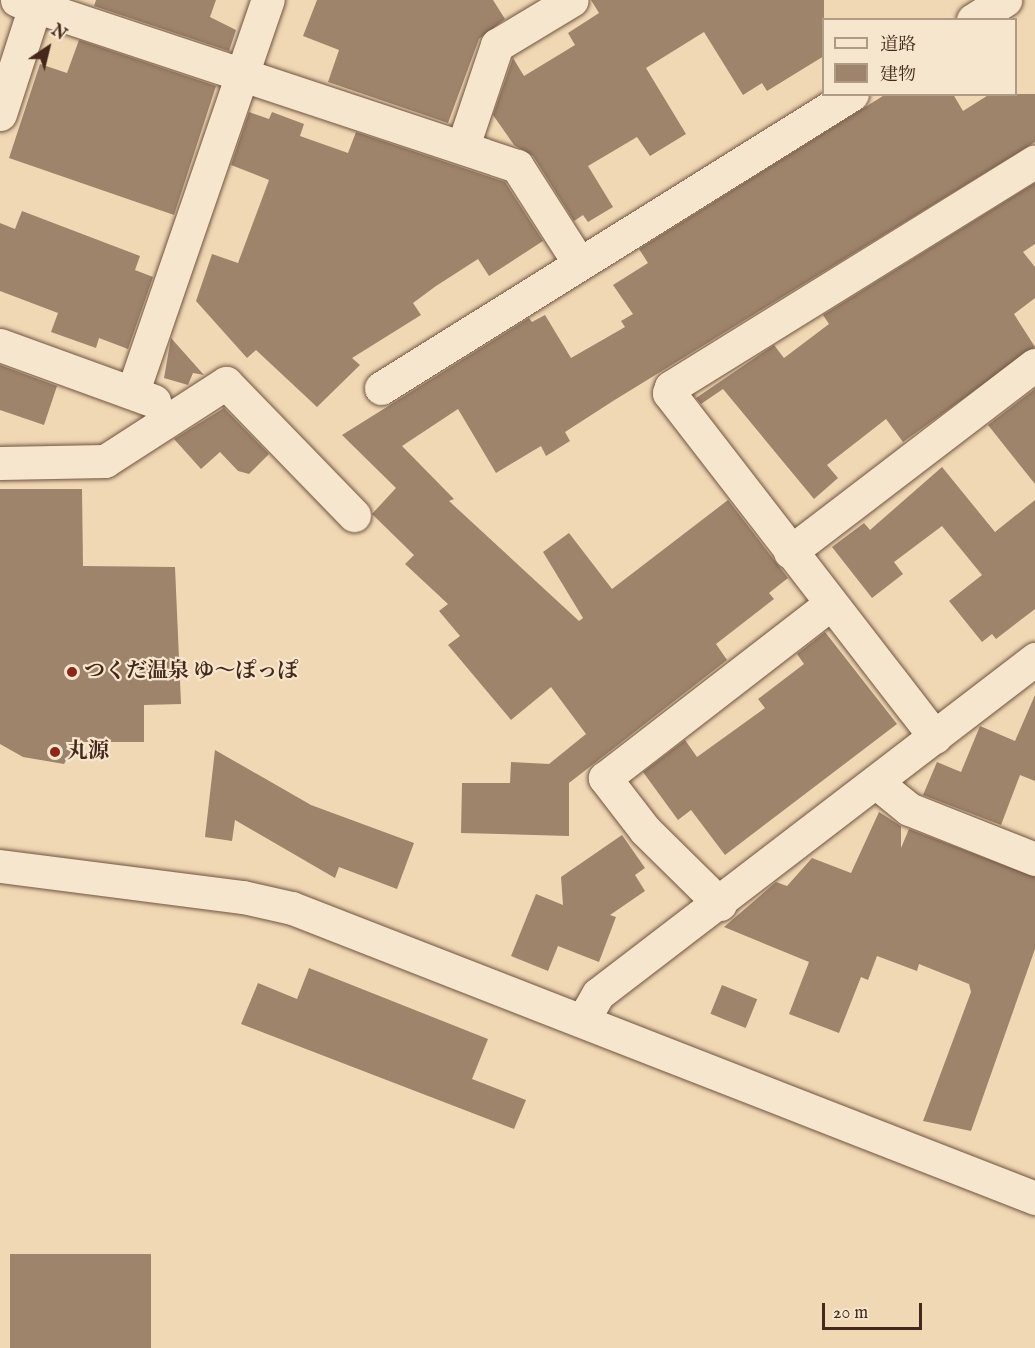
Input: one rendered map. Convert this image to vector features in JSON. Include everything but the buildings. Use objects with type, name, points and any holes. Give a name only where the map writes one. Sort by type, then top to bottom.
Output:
[{"type":"street","points":[[133,391],[268,0]]},
{"type":"street","points":[[463,146],[496,45],[572,0]]},
{"type":"street","points":[[976,18],[1005,0]]},
{"type":"street","points":[[0,114],[30,2],[243,75],[463,146],[523,171],[579,263]]},
{"type":"street","points":[[381,388],[849,96]]},
{"type":"street","points":[[935,737],[829,605],[669,393],[671,387],[1035,161]]},
{"type":"street","points":[[0,345],[133,391],[174,414]]},
{"type":"street","points":[[790,552],[1035,365]]},
{"type":"street","points":[[0,464],[105,461],[174,414],[226,383],[354,515]]},
{"type":"street","points":[[720,904],[645,830],[605,778],[829,605]]},
{"type":"street","points":[[583,1020],[598,994],[720,904],[1035,659]]},
{"type":"street","points":[[877,783],[909,809],[1035,859]]},
{"type":"street","points":[[0,866],[243,897],[292,908],[1035,1198]]},
{"type":"place","name":"つくだ温泉 ゆ～ぽっぽ","points":[[72,672]]},
{"type":"place","name":"丸源","points":[[55,752]]}]
